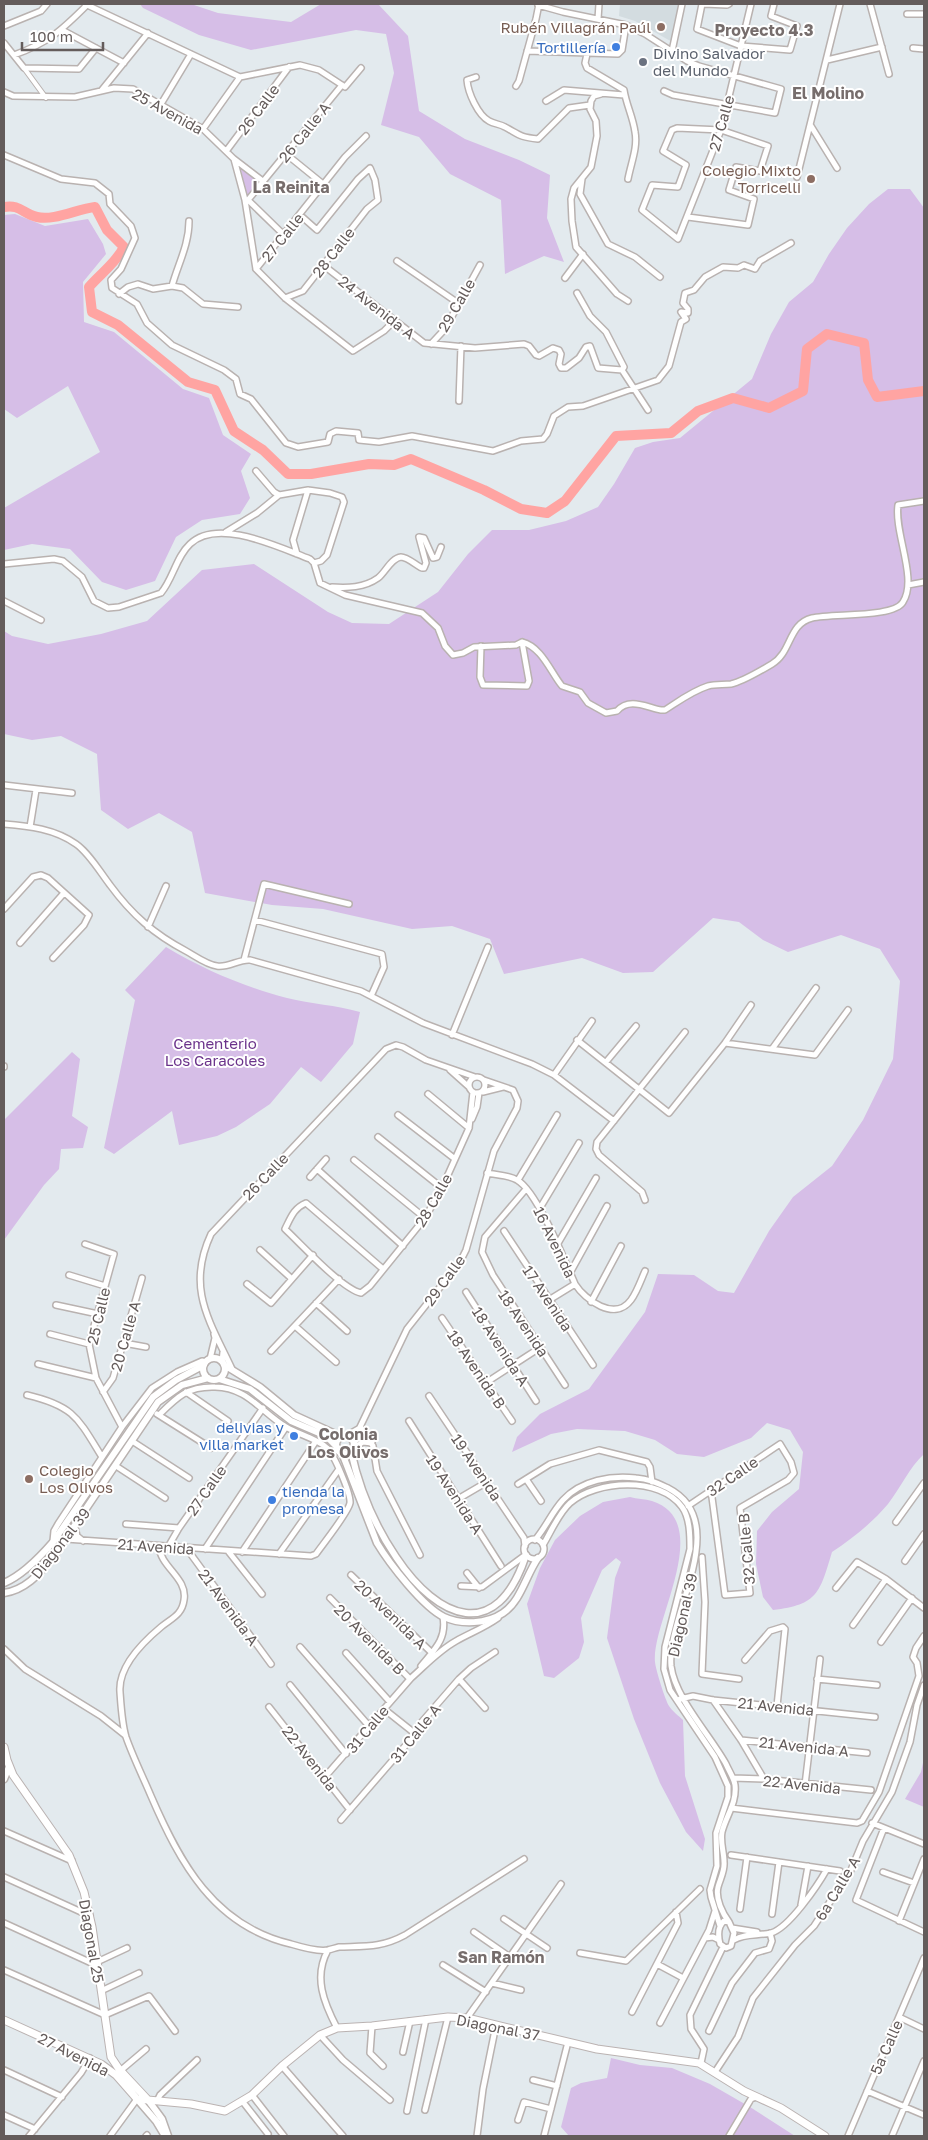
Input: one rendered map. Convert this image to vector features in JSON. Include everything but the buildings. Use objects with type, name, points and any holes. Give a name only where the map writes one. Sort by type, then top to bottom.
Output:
[{"type":"main road","name":"Diagonal 25","points":[[4,1747],[9,1767],[72,1862],[84,1892],[90,1916],[113,2061],[148,2100]]},
{"type":"main road","name":"Diagonal 37","points":[[137,2098],[191,2104],[223,2111],[229,2110],[252,2095],[282,2066],[320,2035],[337,2028],[448,2017],[467,2018],[597,2049],[684,2059],[701,2063],[756,2097],[781,2108],[825,2136]]},
{"type":"main road","name":"27 Avenida","points":[[4,2020],[106,2067],[137,2098]]},
{"type":"main road","points":[[106,2067],[113,2061]]},
{"type":"street","points":[[4,26],[41,11],[47,4]]},
{"type":"street","points":[[516,86],[536,19],[538,4],[563,12],[626,25],[699,66],[781,89],[775,113],[673,95],[664,91]]},
{"type":"street","points":[[598,19],[599,4]]},
{"type":"street","points":[[672,51],[682,4]]},
{"type":"street","points":[[728,5],[702,4],[696,28],[741,46],[790,50],[797,26],[772,16],[774,4]]},
{"type":"street","name":"27 Calle","points":[[721,130],[677,128],[672,130],[663,151],[686,165],[678,187],[652,185],[642,210],[678,239],[721,130],[751,4]]},
{"type":"street","points":[[797,177],[840,4]]},
{"type":"street","points":[[870,4],[889,74]]},
{"type":"street","points":[[14,55],[37,47],[62,30],[86,5],[240,77],[290,67],[308,66],[343,86]]},
{"type":"street","points":[[907,14],[924,14]]},
{"type":"street","points":[[527,50],[617,54],[621,52],[626,25]]},
{"type":"street","points":[[62,30],[124,63]]},
{"type":"street","points":[[101,91],[148,33]]},
{"type":"street","points":[[4,43],[46,98]]},
{"type":"street","points":[[827,60],[882,47]]},
{"type":"street","points":[[24,68],[79,69],[96,48]]},
{"type":"street","points":[[913,48],[924,49]]},
{"type":"street","points":[[161,104],[191,54]]},
{"type":"street","points":[[587,54],[585,63],[587,68],[622,87],[636,133],[636,146],[628,179]]},
{"type":"street","name":"26 Calle","points":[[227,150],[290,67]]},
{"type":"street","name":"26 Calle A","points":[[247,200],[343,86],[362,68]]},
{"type":"street","points":[[203,128],[240,77]]},
{"type":"street","points":[[476,77],[467,80],[468,89],[473,101],[488,121],[504,126],[520,137],[538,139],[569,108],[590,105]]},
{"type":"street","name":"25 Avenida","points":[[4,92],[14,96],[46,98],[75,97],[120,88],[133,89],[203,128],[234,159],[264,182]]},
{"type":"street","points":[[546,101],[564,90],[624,95]]},
{"type":"street","points":[[601,94],[593,97],[590,105],[590,110],[596,120],[597,136],[591,167],[574,188],[572,199],[576,247],[617,294],[628,301]]},
{"type":"street","points":[[811,126],[837,168]]},
{"type":"street","points":[[688,217],[748,225],[754,200],[729,190],[736,167],[760,171],[768,146],[721,130]]},
{"type":"street","name":"27 Calle","points":[[256,269],[345,157],[366,136]]},
{"type":"street","points":[[286,154],[323,184]]},
{"type":"street","points":[[4,155],[61,179],[95,183],[109,194],[110,204],[131,226],[135,238],[120,269],[110,280],[112,288],[137,304],[147,323],[172,345],[224,370],[236,379],[240,394],[251,399],[286,443],[298,447],[328,442],[330,434],[336,431],[358,433],[359,440],[379,442],[412,436],[432,441],[498,450],[521,441],[543,439],[548,434],[554,416],[568,407],[584,406],[658,380],[669,366],[681,322],[686,319],[681,312],[688,313],[688,309],[683,304],[685,293],[694,290],[705,277],[723,267],[738,268],[744,265],[755,269],[760,261],[792,243]]},
{"type":"street","name":"25 Avenida","points":[[234,159],[247,200],[256,269]]},
{"type":"street","name":"28 Calle","points":[[285,298],[303,290],[367,209],[378,200],[375,180],[370,168],[358,179],[317,230],[300,215]]},
{"type":"street","points":[[582,178],[580,194],[608,244],[635,257],[660,277]]},
{"type":"street","points":[[247,200],[284,235]]},
{"type":"street","points":[[172,286],[186,246],[189,234],[189,221]]},
{"type":"street","points":[[565,278],[583,254]]},
{"type":"street","points":[[397,261],[458,303]]},
{"type":"street","name":"24 Avenida A","points":[[323,265],[419,340],[431,344],[476,348],[524,344],[529,346],[539,356],[553,348],[559,350],[561,354],[559,364],[561,368],[566,368],[579,358],[586,347],[590,346],[598,368],[622,370]]},
{"type":"street","name":"29 Calle","points":[[431,344],[445,329],[480,265]]},
{"type":"street","points":[[256,269],[285,298],[353,351],[384,331],[395,320]]},
{"type":"street","points":[[119,294],[138,284],[153,289],[172,286],[183,288],[203,304],[238,307]]},
{"type":"street","points":[[577,293],[590,316],[606,332],[624,367],[622,370],[636,388],[648,410]]},
{"type":"street","name":"29 Calle","points":[[458,401],[461,346]]},
{"type":"street","points":[[256,471],[274,492],[279,495]]},
{"type":"street","points":[[297,554],[293,540],[308,490]]},
{"type":"street","points":[[226,532],[257,513],[279,495],[308,490],[336,494],[344,500],[327,555],[321,561],[314,563]]},
{"type":"street","points":[[522,642],[531,646],[547,663],[562,686],[580,692],[588,702],[606,713],[617,711],[631,703],[663,710],[702,688],[718,684],[733,684],[772,665],[784,653],[794,629],[803,621],[826,616],[892,611],[903,603],[908,585],[897,508],[898,505],[924,501]]},
{"type":"street","points":[[4,564],[54,559],[63,561],[82,577],[94,601],[108,608],[119,607],[161,593],[190,543],[210,534],[226,532],[259,540],[310,559],[314,563],[318,580],[345,595],[422,613],[438,628],[445,646],[453,655],[463,653],[474,647],[516,645],[522,642]]},
{"type":"street","points":[[329,587],[358,587],[370,582],[380,577],[400,557],[424,568],[426,563],[418,540],[419,537],[424,538],[433,558],[437,557],[441,547]]},
{"type":"street","points":[[908,585],[924,582]]},
{"type":"street","points":[[4,601],[40,620]]},
{"type":"street","points":[[481,646],[480,677],[483,685],[528,686],[529,681],[522,642]]},
{"type":"street","points":[[4,785],[72,793]]},
{"type":"street","points":[[30,826],[36,790]]},
{"type":"street","points":[[4,824],[30,826],[57,834],[78,845],[123,903],[148,927],[161,938],[214,966],[225,966],[244,960],[351,988],[371,996],[398,1012],[452,1035],[532,1064],[554,1075],[614,1121]]},
{"type":"street","points":[[4,909],[37,875],[45,876],[89,915],[84,925],[53,958]]},
{"type":"street","points":[[244,960],[263,886],[266,883],[349,904]]},
{"type":"street","points":[[148,927],[166,886]]},
{"type":"street","points":[[20,943],[64,893]]},
{"type":"street","points":[[255,920],[382,954],[384,967],[371,996]]},
{"type":"street","points":[[452,1035],[488,947]]},
{"type":"street","points":[[772,1049],[816,988]]},
{"type":"street","points":[[577,1040],[669,1113],[725,1043],[751,1005]]},
{"type":"street","points":[[725,1043],[815,1055],[848,1010]]},
{"type":"street","points":[[554,1075],[592,1021]]},
{"type":"street","points":[[606,1062],[636,1026]]},
{"type":"street","points":[[645,1200],[642,1192],[608,1165],[596,1150],[597,1142],[684,1032]]},
{"type":"street","name":"26 Calle","points":[[232,1369],[203,1304],[199,1269],[203,1251],[210,1234],[386,1048],[396,1045],[403,1047],[426,1060],[448,1068]]},
{"type":"street","points":[[448,1068],[504,1086]]},
{"type":"street","points":[[448,1068],[476,1091],[504,1086]]},
{"type":"street","points":[[475,1077],[470,1082],[476,1091]]},
{"type":"street","points":[[476,1091],[486,1086],[484,1080]]},
{"type":"street","name":"29 Calle","points":[[353,1448],[360,1428],[407,1329],[460,1262],[466,1250],[494,1151],[517,1108],[518,1096],[513,1090],[504,1086]]},
{"type":"street","name":"28 Calle","points":[[339,1279],[354,1292],[361,1293],[384,1269],[425,1218],[442,1188],[469,1128],[476,1091]]},
{"type":"street","points":[[428,1094],[469,1128]]},
{"type":"street","points":[[398,1115],[455,1159]]},
{"type":"street","points":[[487,1173],[518,1180],[557,1115]]},
{"type":"street","points":[[378,1137],[442,1188]]},
{"type":"street","points":[[540,1208],[579,1142]]},
{"type":"street","points":[[310,1178],[326,1159]]},
{"type":"street","points":[[354,1160],[425,1218]]},
{"type":"street","points":[[317,1168],[402,1246]]},
{"type":"street","points":[[557,1245],[596,1178]]},
{"type":"street","name":"16 Avenida","points":[[518,1180],[540,1208],[575,1284],[591,1302]]},
{"type":"street","name":"18 Avenida","points":[[526,1189],[485,1237],[482,1252],[484,1260],[565,1385]]},
{"type":"street","points":[[271,1351],[339,1279],[285,1229],[298,1206],[306,1203],[384,1269]]},
{"type":"street","points":[[570,1273],[607,1206]]},
{"type":"street","name":"17 Avenida","points":[[504,1232],[593,1365]]},
{"type":"street","name":"25 Calle","points":[[85,1244],[114,1254],[89,1344],[96,1378],[122,1427]]},
{"type":"street","points":[[621,1246],[591,1302],[608,1308],[624,1306],[631,1300],[645,1271]]},
{"type":"street","points":[[260,1250],[292,1279]]},
{"type":"street","points":[[246,1284],[271,1303],[313,1255]]},
{"type":"street","points":[[69,1275],[105,1286]]},
{"type":"street","name":"20 Calle A","points":[[103,1392],[113,1378],[142,1278]]},
{"type":"street","points":[[549,1300],[575,1284]]},
{"type":"street","name":"18 Avenida A","points":[[466,1292],[536,1401]]},
{"type":"street","points":[[316,1303],[347,1331]]},
{"type":"street","points":[[56,1305],[98,1314]]},
{"type":"street","name":"18 Avenida B","points":[[442,1318],[512,1421]]},
{"type":"street","name":"26 Calle","points":[[207,1362],[215,1338],[212,1326]]},
{"type":"street","points":[[294,1326],[336,1362]]},
{"type":"street","points":[[50,1334],[89,1344]]},
{"type":"street","points":[[124,1343],[146,1347]]},
{"type":"street","points":[[487,1382],[541,1347]]},
{"type":"street","name":"26 Calle","points":[[223,1349],[223,1363]]},
{"type":"street","points":[[53,1542],[56,1528],[122,1427],[152,1388],[177,1372],[202,1361],[207,1362],[217,1358],[260,1387],[294,1415],[353,1440],[353,1448],[368,1504],[385,1540],[410,1575],[444,1607],[457,1612],[473,1614],[486,1612],[499,1604],[512,1588],[526,1555],[525,1546],[565,1498],[580,1487],[612,1477],[626,1476],[653,1480],[673,1490],[690,1505]]},
{"type":"street","points":[[207,1362],[204,1372],[208,1378],[220,1379],[250,1389],[291,1420],[326,1436],[337,1447],[342,1453],[380,1549],[393,1567],[432,1610],[443,1617],[468,1622],[489,1620],[503,1613],[521,1591],[538,1558],[543,1554],[543,1546],[561,1514],[570,1503],[584,1494],[613,1485],[651,1488],[670,1496],[684,1509]]},
{"type":"street","name":"Diagonal 39","points":[[4,1582],[19,1574],[53,1542],[153,1397],[176,1380],[207,1362]]},
{"type":"street","points":[[220,1379],[224,1373],[223,1363]]},
{"type":"street","points":[[38,1364],[96,1378]]},
{"type":"street","name":"Diagonal 39","points":[[4,1592],[25,1585],[40,1573],[75,1527],[158,1402],[182,1385],[208,1378]]},
{"type":"street","points":[[160,1414],[171,1401],[186,1392],[215,1387],[229,1389],[244,1394],[286,1427],[328,1448],[339,1469],[279,1554]]},
{"type":"street","points":[[186,1392],[228,1421]]},
{"type":"street","points":[[27,1395],[48,1400],[66,1408],[78,1420],[102,1457]]},
{"type":"street","name":"19 Avenida","points":[[429,1396],[487,1482],[530,1540]]},
{"type":"street","name":"27 Calle","points":[[168,1547],[178,1528],[262,1408]]},
{"type":"street","points":[[150,1412],[160,1414],[211,1448]]},
{"type":"street","name":"19 Avenida A","points":[[409,1421],[501,1566]]},
{"type":"street","points":[[205,1549],[286,1427]]},
{"type":"street","points":[[337,1447],[338,1441],[344,1436],[360,1428],[372,1443],[376,1470],[420,1555]]},
{"type":"street","points":[[132,1441],[189,1478]]},
{"type":"street","points":[[242,1552],[316,1441]]},
{"type":"street","points":[[342,1453],[363,1442],[372,1443]]},
{"type":"street","name":"32 Calle","points":[[684,1509],[780,1444],[791,1462],[794,1473]]},
{"type":"street","points":[[518,1484],[550,1464],[599,1450],[649,1464],[653,1480],[651,1488]]},
{"type":"street","points":[[116,1466],[165,1498]]},
{"type":"street","name":"21 Avenida","points":[[66,1540],[311,1556],[316,1554],[348,1508],[349,1498],[339,1469]]},
{"type":"street","name":"32 Calle B","points":[[712,1490],[725,1595],[750,1593],[740,1508],[788,1480],[794,1473]]},
{"type":"street","points":[[526,1478],[540,1501]]},
{"type":"street","points":[[458,1499],[487,1482]]},
{"type":"street","points":[[896,1522],[924,1483]]},
{"type":"street","name":"Diagonal 39","points":[[690,1505],[696,1534],[696,1549],[671,1659],[676,1687],[720,1754],[733,1778],[735,1796],[732,1809],[722,1831],[724,1867],[717,1890],[721,1908],[731,1925],[734,1940]]},
{"type":"street","name":"Diagonal 39","points":[[684,1509],[690,1535],[690,1548],[664,1659],[666,1678],[670,1690],[715,1757],[726,1777],[729,1791],[716,1834],[717,1866],[710,1890],[720,1926]]},
{"type":"street","points":[[126,1524],[178,1528]]},
{"type":"street","points":[[75,1527],[77,1536],[83,1541]]},
{"type":"street","points":[[905,1561],[924,1534]]},
{"type":"street","points":[[530,1540],[543,1546]]},
{"type":"street","points":[[160,1546],[162,1558],[183,1587],[184,1601],[180,1613],[157,1631],[132,1658],[125,1671],[120,1691],[125,1736],[176,1850],[191,1874],[224,1910],[247,1928],[264,1936],[292,1944],[328,1950],[339,1947],[377,1946],[392,1942],[524,1858]]},
{"type":"street","name":"21 Avenida A","points":[[187,1549],[271,1664]]},
{"type":"street","points":[[228,1551],[262,1594]]},
{"type":"street","points":[[526,1555],[531,1559],[538,1558]]},
{"type":"street","points":[[461,1586],[479,1588],[526,1555]]},
{"type":"street","points":[[702,1557],[705,1602],[702,1674],[739,1679]]},
{"type":"street","points":[[836,1588],[857,1562],[886,1579],[924,1608]]},
{"type":"street","points":[[31,1563],[40,1573]]},
{"type":"street","points":[[467,1573],[479,1588]]},
{"type":"street","points":[[19,1574],[25,1585]]},
{"type":"street","name":"20 Avenida A","points":[[351,1575],[432,1654]]},
{"type":"street","points":[[690,1578],[704,1579]]},
{"type":"street","points":[[853,1625],[886,1579]]},
{"type":"street","name":"20 Avenida B","points":[[330,1598],[410,1679]]},
{"type":"street","points":[[881,1642],[912,1598]]},
{"type":"street","name":"31 Calle","points":[[410,1679],[442,1650],[457,1640],[484,1629],[503,1613]]},
{"type":"street","name":"31 Calle","points":[[324,1778],[432,1654],[444,1633],[443,1617]]},
{"type":"street","points":[[745,1660],[770,1631],[783,1627],[785,1629],[777,1706]]},
{"type":"street","points":[[725,1807],[857,1823],[862,1821],[879,1792],[919,1676],[917,1663],[913,1657],[916,1648],[924,1636]]},
{"type":"street","points":[[300,1647],[369,1726]]},
{"type":"street","points":[[4,1648],[24,1669],[100,1716],[125,1736]]},
{"type":"street","name":"31 Calle A","points":[[341,1820],[412,1738],[413,1732],[459,1680],[471,1668],[495,1652]]},
{"type":"street","points":[[346,1653],[390,1702]]},
{"type":"street","points":[[805,1784],[820,1659]]},
{"type":"street","points":[[818,1679],[877,1685]]},
{"type":"street","points":[[459,1680],[484,1708]]},
{"type":"street","points":[[290,1685],[346,1754]]},
{"type":"street","name":"6a Calle A","points":[[715,2072],[738,2037],[753,1998],[794,1945],[814,1926],[833,1900],[851,1870],[872,1823],[892,1792],[910,1742],[917,1705],[924,1685]]},
{"type":"street","name":"21 Avenida","points":[[683,1697],[693,1696],[713,1700],[876,1717]]},
{"type":"street","points":[[677,1701],[683,1697]]},
{"type":"street","points":[[713,1700],[741,1740],[764,1779]]},
{"type":"street","name":"22 Avenida","points":[[269,1707],[350,1810]]},
{"type":"street","points":[[384,1709],[413,1732]]},
{"type":"street","name":"21 Avenida A","points":[[741,1740],[868,1753]]},
{"type":"street","points":[[4,1779],[9,1767]]},
{"type":"street","name":"22 Avenida","points":[[733,1778],[764,1779],[871,1790]]},
{"type":"street","points":[[872,1823],[924,1844]]},
{"type":"street","points":[[884,1828],[857,1896],[858,1902],[924,1932]]},
{"type":"street","points":[[4,1831],[72,1862]]},
{"type":"street","points":[[731,1855],[840,1871]]},
{"type":"street","points":[[740,1909],[747,1857]]},
{"type":"street","points":[[899,1921],[924,1859]]},
{"type":"street","points":[[772,1914],[779,1862]]},
{"type":"street","points":[[801,1905],[808,1866]]},
{"type":"street","points":[[723,1947],[728,1948],[739,1937],[769,1933],[783,1926],[818,1886],[827,1869]]},
{"type":"street","points":[[883,1872],[914,1883]]},
{"type":"street","points":[[4,1877],[90,1916]]},
{"type":"street","points":[[467,2018],[561,1884]]},
{"type":"street","points":[[580,1953],[626,1961],[700,1889]]},
{"type":"street","points":[[660,2023],[705,1938],[715,1911]]},
{"type":"street","points":[[632,2012],[678,1923],[676,1912]]},
{"type":"street","points":[[504,1919],[547,1948]]},
{"type":"street","points":[[719,1939],[720,1926],[724,1921],[731,1925],[769,1933]]},
{"type":"street","points":[[4,1923],[98,1964],[127,1948]]},
{"type":"street","points":[[710,1927],[723,1947]]},
{"type":"street","points":[[474,1932],[510,1957]]},
{"type":"street","points":[[709,2031],[732,1983],[755,1953],[769,1949],[772,1941],[769,1933]]},
{"type":"street","points":[[705,1938],[713,1937],[719,1939]]},
{"type":"street","points":[[701,2063],[704,2049],[690,2028],[690,2015],[723,1947]]},
{"type":"street","points":[[328,1950],[321,1967],[321,1990],[337,2028]]},
{"type":"street","name":"5a Calle","points":[[848,2136],[924,1958]]},
{"type":"street","points":[[657,1964],[683,1978]]},
{"type":"street","points":[[443,1965],[486,1992]]},
{"type":"street","points":[[4,1970],[105,2015],[149,1996],[175,2031]]},
{"type":"street","points":[[101,1991],[139,1972]]},
{"type":"street","points":[[492,1983],[521,1990]]},
{"type":"street","points":[[425,2110],[448,2017]]},
{"type":"street","points":[[899,2017],[924,2029]]},
{"type":"street","points":[[407,2112],[426,2019]]},
{"type":"street","points":[[404,2052],[410,2021]]},
{"type":"street","points":[[477,2136],[483,2089],[496,2025]]},
{"type":"street","points":[[372,2026],[370,2054],[383,2066]]},
{"type":"street","points":[[320,2035],[343,2060],[390,2100]]},
{"type":"street","points":[[544,2136],[568,2042]]},
{"type":"street","points":[[120,2071],[146,2049]]},
{"type":"street","points":[[29,2136],[81,2074],[90,2058]]},
{"type":"street","points":[[157,2101],[160,2095],[198,2060]]},
{"type":"street","points":[[892,2136],[924,2061]]},
{"type":"street","points":[[282,2066],[343,2136]]},
{"type":"street","points":[[4,2070],[62,2097]]},
{"type":"street","points":[[533,2080],[558,2086]]},
{"type":"street","points":[[866,2091],[924,2115]]},
{"type":"street","points":[[252,2095],[284,2136]]},
{"type":"street","points":[[729,2136],[751,2099],[756,2097]]},
{"type":"street","points":[[110,2136],[137,2098]]},
{"type":"street","name":"Diagonal 25","points":[[137,2098],[166,2136]]},
{"type":"street","name":"Diagonal 25","points":[[148,2100],[162,2118],[166,2136]]},
{"type":"street","points":[[243,2102],[268,2134]]},
{"type":"street","points":[[518,2120],[524,2102],[551,2109]]},
{"type":"street","points":[[4,2115],[34,2129]]},
{"type":"shaded area","name":"Rubén Villagrán Paúl","points":[[620,4],[684,4],[674,43],[635,21],[619,16]]},
{"type":"green space","points":[[140,4],[191,4],[218,13],[291,22],[321,4],[378,4],[408,36],[419,111],[465,139],[519,160],[550,175],[547,218],[564,262],[544,256],[505,274],[501,200],[450,174],[419,137],[381,125],[394,73],[386,34],[356,30],[251,50],[199,35],[143,8]]},
{"type":"green space","points":[[240,166],[260,181],[247,196]]},
{"type":"green space","points":[[888,189],[910,189],[924,208],[924,1454],[914,1465],[893,1498],[882,1511],[862,1530],[832,1552],[820,1587],[815,1594],[800,1604],[773,1610],[763,1597],[756,1564],[757,1531],[772,1512],[799,1489],[803,1452],[790,1430],[767,1423],[751,1438],[704,1457],[677,1454],[655,1440],[625,1431],[577,1429],[551,1434],[512,1452],[517,1437],[540,1414],[589,1389],[645,1312],[658,1274],[694,1275],[718,1291],[734,1293],[769,1231],[793,1197],[832,1166],[863,1120],[893,1059],[900,981],[880,949],[841,935],[788,952],[763,940],[739,922],[713,918],[653,972],[623,973],[582,958],[504,974],[490,939],[452,926],[412,929],[323,909],[272,905],[205,893],[192,832],[159,813],[128,829],[101,810],[97,754],[61,736],[32,740],[4,734],[4,631],[12,636],[48,644],[101,634],[147,621],[202,570],[254,564],[328,612],[352,623],[389,624],[438,592],[468,554],[492,530],[529,530],[566,521],[598,507],[635,448],[653,442],[680,438],[752,379],[771,334],[789,302],[813,282],[847,228],[869,204]]},
{"type":"green space","points":[[15,214],[45,226],[88,219],[103,244],[106,254],[83,282],[84,322],[114,332],[183,389],[209,398],[223,435],[251,454],[241,471],[250,498],[240,514],[202,520],[176,537],[155,581],[126,590],[102,582],[70,549],[32,544],[4,550],[4,508],[100,452],[68,386],[17,418],[4,409],[4,215]]},
{"type":"green space","name":"Cementerio Los Caracoles","points":[[166,947],[195,963],[239,983],[287,998],[360,1012],[353,1044],[321,1082],[301,1067],[270,1104],[236,1127],[217,1136],[179,1145],[172,1111],[114,1154],[104,1148],[135,1000],[125,990]]},
{"type":"green space","points":[[72,1052],[80,1059],[72,1116],[88,1127],[83,1148],[61,1149],[59,1169],[44,1185],[4,1240],[4,1120]]},
{"type":"green space","points":[[630,1497],[652,1501],[670,1512],[679,1529],[680,1551],[676,1574],[656,1644],[655,1662],[667,1702],[672,1710],[683,1720],[685,1776],[705,1839],[703,1851],[686,1832],[660,1783],[634,1719],[607,1638],[615,1578],[621,1562],[616,1558],[602,1570],[581,1618],[584,1642],[579,1658],[554,1678],[544,1676],[527,1604],[540,1568],[555,1540],[580,1516],[603,1502]]},
{"type":"green space","points":[[924,1758],[924,1807],[905,1799],[921,1772]]},
{"type":"green space","points":[[611,2058],[640,2065],[672,2068],[710,2084],[795,2136],[569,2136],[561,2127],[571,2088],[581,2083],[607,2078]]},
{"type":"waterway","points":[[4,207],[18,208],[32,216],[44,218],[95,207],[107,230],[124,247],[121,253],[89,287],[92,312],[118,325],[188,382],[215,390],[234,431],[263,450],[288,474],[311,474],[369,464],[394,465],[411,459],[484,490],[521,509],[547,513],[565,501],[616,436],[671,433],[698,411],[733,398],[769,408],[803,391],[807,349],[827,334],[864,343],[868,380],[877,397],[924,391]]},
{"type":"place","name":"Rubén Villagrán Paúl","points":[[661,27]]},
{"type":"place","name":"Tortillería","points":[[616,47]]},
{"type":"place","name":"Divino Salvador del Mundo","points":[[643,62]]},
{"type":"place","name":"Colegio Mixto Torricelli","points":[[811,179]]},
{"type":"place","name":"delivias y villa market","points":[[294,1436]]},
{"type":"place","name":"Colegio Los Olivos","points":[[29,1479]]},
{"type":"place","name":"tienda la promesa","points":[[272,1500]]},
{"type":"district","name":"Proyecto 4.3","points":[[764,30]]},
{"type":"district","name":"El Molino","points":[[828,93]]},
{"type":"district","name":"La Reinita","points":[[291,187]]},
{"type":"district","name":"Colonia Los Olivos","points":[[348,1443]]},
{"type":"district","name":"San Ramón","points":[[501,1957]]}]
